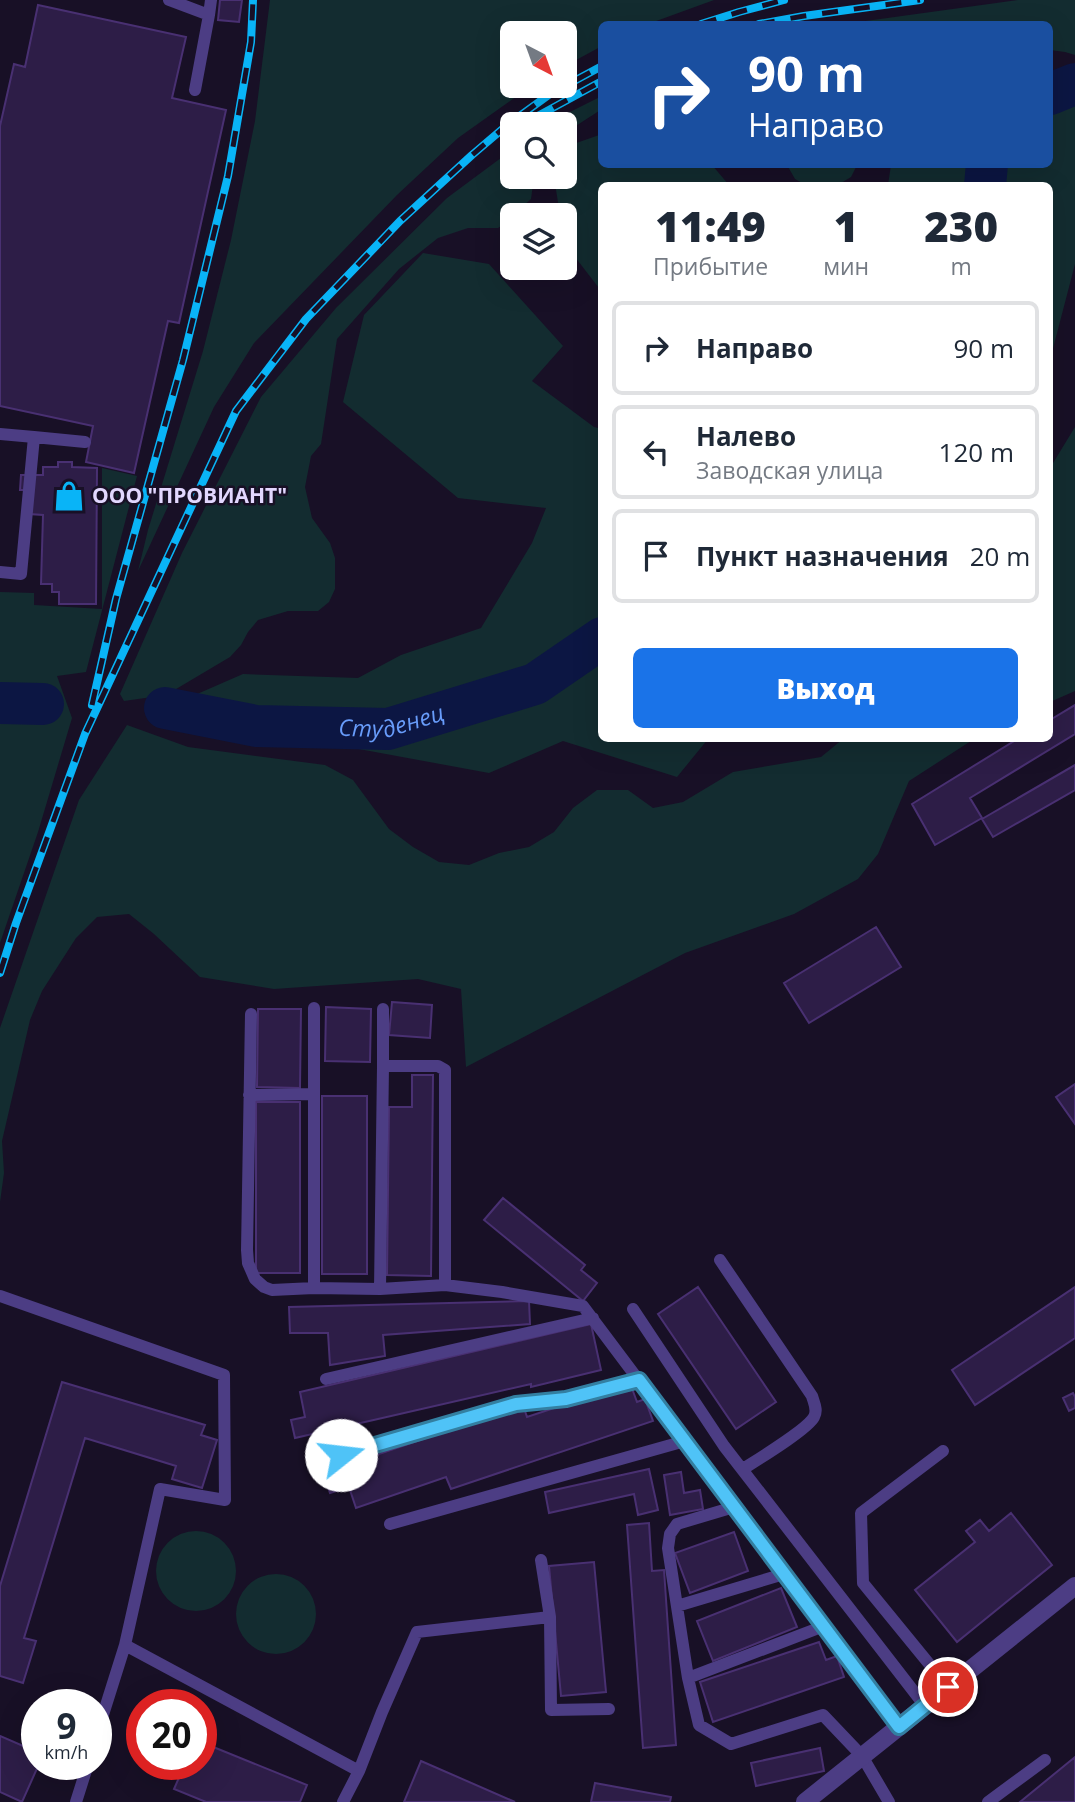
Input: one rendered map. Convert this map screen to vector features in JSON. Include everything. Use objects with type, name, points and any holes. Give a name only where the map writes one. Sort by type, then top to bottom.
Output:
[{"type":"street","points":[[805,1802],[1075,1586]]},
{"type":"lane","points":[[169,0],[209,15]]},
{"type":"lane","points":[[195,90],[211,0]]},
{"type":"lane","points":[[0,434],[85,442]]},
{"type":"lane","points":[[0,572],[21,574],[34,437]]},
{"type":"lane","points":[[314,1008],[314,1288]]},
{"type":"lane","points":[[380,1289],[383,1009]]},
{"type":"lane","points":[[251,1014],[248,1263],[255,1279],[272,1290],[380,1289],[445,1285],[583,1306],[899,1727]]},
{"type":"lane","points":[[383,1066],[438,1066],[445,1070],[445,1285]]},
{"type":"lane","points":[[249,1095],[314,1094]]},
{"type":"lane","points":[[720,1260],[816,1407],[814,1417],[804,1427],[743,1469]]},
{"type":"lane","points":[[0,1296],[224,1376],[225,1500],[160,1489],[125,1645],[111,1689]]},
{"type":"lane","points":[[633,1309],[724,1446],[925,1706]]},
{"type":"lane","points":[[326,1379],[593,1318]]},
{"type":"lane","points":[[341,1455],[516,1404],[566,1399],[639,1380]]},
{"type":"lane","points":[[390,1524],[685,1441]]},
{"type":"lane","points":[[943,1451],[860,1513],[863,1583],[948,1687]]},
{"type":"lane","points":[[734,1507],[677,1524],[670,1534],[668,1548],[688,1678],[699,1725],[731,1744],[823,1715],[862,1756],[889,1802]]},
{"type":"lane","points":[[541,1560],[550,1617],[551,1710],[609,1709]]},
{"type":"lane","points":[[677,1606],[784,1574]]},
{"type":"lane","points":[[343,1802],[359,1771],[417,1632],[550,1617]]},
{"type":"lane","points":[[688,1678],[824,1626]]},
{"type":"lane","points":[[125,1645],[359,1771]]},
{"type":"lane","points":[[988,1802],[1045,1760]]},
{"type":"lane","points":[[76,1802],[83,1780]]},
{"type":"green space","points":[[270,0],[714,0],[656,21],[598,21],[598,48],[578,59],[578,21],[500,21],[500,98],[514,98],[458,138],[397,195],[254,343],[214,407],[138,571],[203,351],[231,240],[255,121]]},
{"type":"green space","points":[[1018,0],[1075,0],[1075,55],[1053,50],[1053,21],[866,21]]},
{"type":"green space","points":[[1053,76],[1075,84],[1075,264],[1053,348],[1053,182],[888,182],[891,168],[1053,168]]},
{"type":"green space","points":[[598,98],[598,112],[577,125],[577,112],[570,112]]},
{"type":"green space","points":[[598,135],[598,168],[715,168],[726,182],[598,182],[598,287],[577,260],[577,203],[558,203],[556,189],[577,189],[577,143]]},
{"type":"green space","points":[[500,159],[500,189],[532,189],[531,199],[526,203],[500,203],[498,228],[468,228],[438,238],[399,269],[337,339],[321,444],[311,456],[305,487],[312,518],[330,543],[335,558],[335,589],[329,602],[318,611],[288,611],[258,620],[230,657],[166,695],[124,701],[120,694],[182,553],[261,397],[336,308],[447,198]]},
{"type":"green space","points":[[789,168],[856,168],[851,177],[843,182],[800,182],[795,179]]},
{"type":"green space","points":[[423,253],[489,264],[500,276],[500,280],[503,280],[563,346],[532,381],[598,428],[598,742],[706,742],[677,777],[563,741],[489,773],[348,747],[233,742],[165,708],[243,674],[358,678],[401,655],[481,628],[532,543],[546,508],[458,498],[343,402],[364,315]]},
{"type":"green space","points":[[1075,427],[1075,691],[1053,701],[1053,463]]},
{"type":"green space","points":[[102,468],[137,476],[86,672],[57,676],[72,718],[38,832],[0,943],[0,592],[34,593],[34,605],[102,609]]},
{"type":"green space","points":[[127,725],[188,747],[325,765],[353,780],[389,829],[413,847],[439,862],[469,865],[499,853],[529,847],[554,832],[573,808],[597,790],[628,790],[653,808],[683,802],[733,772],[821,757],[839,742],[969,742],[909,781],[878,854],[858,879],[794,914],[685,953],[466,1067],[461,989],[418,979],[274,989],[200,977],[129,914],[97,917],[76,938],[42,991],[30,1020],[2,1141],[4,1173],[0,1202],[0,1028],[79,800]]},
{"type":"green space","points":[[196,1531],[211,1534],[224,1543],[233,1556],[236,1571],[233,1586],[224,1599],[211,1608],[196,1611],[181,1608],[168,1599],[159,1586],[156,1571],[159,1556],[168,1543],[181,1534]]},
{"type":"green space","points":[[276,1574],[291,1577],[304,1586],[313,1599],[316,1614],[313,1629],[304,1642],[291,1651],[276,1654],[261,1651],[248,1642],[239,1629],[236,1614],[239,1599],[248,1586],[261,1577]]},
{"type":"building","points":[[220,0],[242,0],[239,22],[218,20]]},
{"type":"building","points":[[38,5],[186,37],[172,98],[226,110],[179,323],[168,321],[134,473],[86,462],[93,426],[0,406],[0,126],[14,64],[25,67]]},
{"type":"building","points":[[58,462],[72,462],[72,467],[97,468],[96,604],[59,604],[59,592],[52,592],[52,584],[41,584],[43,515],[29,514],[29,490],[20,490],[21,475],[43,475],[43,467],[58,467]]},
{"type":"building","points":[[1075,705],[1075,734],[970,798],[982,818],[935,845],[912,804],[1013,742],[1053,742],[1053,718]]},
{"type":"building","points":[[1075,765],[1075,790],[993,837],[982,819]]},
{"type":"building","points":[[876,927],[901,967],[809,1023],[784,983]]},
{"type":"building","points":[[392,1002],[432,1005],[430,1038],[389,1035]]},
{"type":"building","points":[[326,1007],[371,1009],[370,1062],[325,1061]]},
{"type":"building","points":[[258,1009],[301,1009],[300,1088],[257,1087]]},
{"type":"building","points":[[412,1075],[433,1075],[431,1276],[387,1275],[389,1107],[412,1107]]},
{"type":"building","points":[[1075,1084],[1075,1124],[1056,1097]]},
{"type":"building","points":[[322,1096],[367,1096],[367,1274],[322,1274]]},
{"type":"building","points":[[256,1102],[300,1102],[300,1273],[256,1273]]},
{"type":"building","points":[[503,1198],[585,1265],[581,1270],[597,1283],[583,1301],[484,1220]]},
{"type":"building","points":[[698,1287],[776,1402],[736,1429],[658,1314]]},
{"type":"building","points":[[1075,1287],[1075,1338],[975,1405],[952,1370]]},
{"type":"building","points":[[529,1301],[530,1324],[383,1335],[385,1356],[330,1365],[328,1333],[290,1333],[289,1307]]},
{"type":"building","points":[[591,1324],[601,1370],[295,1438],[291,1420],[305,1417],[300,1392]]},
{"type":"building","points":[[62,1382],[205,1425],[201,1435],[217,1440],[202,1488],[172,1479],[176,1466],[85,1438],[24,1638],[36,1641],[23,1683],[0,1676],[0,1586]]},
{"type":"building","points":[[630,1383],[637,1402],[645,1399],[653,1421],[451,1489],[446,1477],[356,1508],[349,1487],[330,1493],[323,1473],[523,1405],[527,1417]]},
{"type":"building","points":[[1073,1393],[1075,1408],[1069,1411],[1063,1398]]},
{"type":"building","points":[[649,1469],[658,1510],[638,1515],[634,1494],[549,1513],[545,1492]]},
{"type":"building","points":[[681,1472],[684,1493],[700,1490],[703,1509],[670,1515],[664,1475]]},
{"type":"building","points":[[1011,1513],[1052,1565],[957,1642],[915,1590],[975,1542],[966,1531],[980,1520],[989,1531]]},
{"type":"building","points":[[649,1523],[652,1571],[664,1570],[676,1745],[643,1748],[627,1525]]},
{"type":"building","points":[[734,1532],[748,1571],[690,1593],[675,1553]]},
{"type":"building","points":[[594,1562],[606,1692],[561,1696],[549,1566]]},
{"type":"building","points":[[781,1588],[797,1627],[713,1661],[697,1621]]},
{"type":"building","points":[[819,1642],[826,1660],[837,1656],[844,1677],[713,1722],[700,1682]]},
{"type":"building","points":[[0,1736],[21,1745],[21,1780],[32,1780],[22,1802],[0,1792]]},
{"type":"building","points":[[217,1748],[307,1785],[300,1802],[206,1802],[174,1789],[178,1780],[217,1780]]},
{"type":"building","points":[[820,1748],[824,1771],[756,1786],[751,1763]]},
{"type":"building","points":[[1075,1757],[1075,1802],[1020,1802]]},
{"type":"building","points":[[421,1761],[515,1802],[404,1802]]},
{"type":"building","points":[[595,1783],[671,1797],[670,1802],[591,1802]]},
{"type":"waterway","name":"Студенец","points":[[1053,93],[1075,84]]},
{"type":"waterway","name":"Студенец","points":[[985,182],[987,168]]},
{"type":"waterway","name":"Студенец","points":[[165,708],[256,726],[388,729],[535,684],[598,641]]},
{"type":"waterway","name":"Студенец","points":[[0,703],[43,704]]},
{"type":"railway","points":[[92,705],[116,599],[183,360],[228,176],[251,42],[253,0]]},
{"type":"railway","points":[[710,21],[784,0]]},
{"type":"railway","points":[[776,21],[920,0]]},
{"type":"railway","points":[[0,973],[85,734],[236,411],[306,319],[400,221],[506,126],[550,94],[598,68]]},
{"type":"railway","points":[[545,112],[598,83]]},
{"type":"place","name":"ООО \"ПРОВИАНТ\"","points":[[69,496]]},
{"type":"route","points":[[341,1455],[516,1404],[566,1399],[639,1380],[899,1727],[948,1687]]}]
